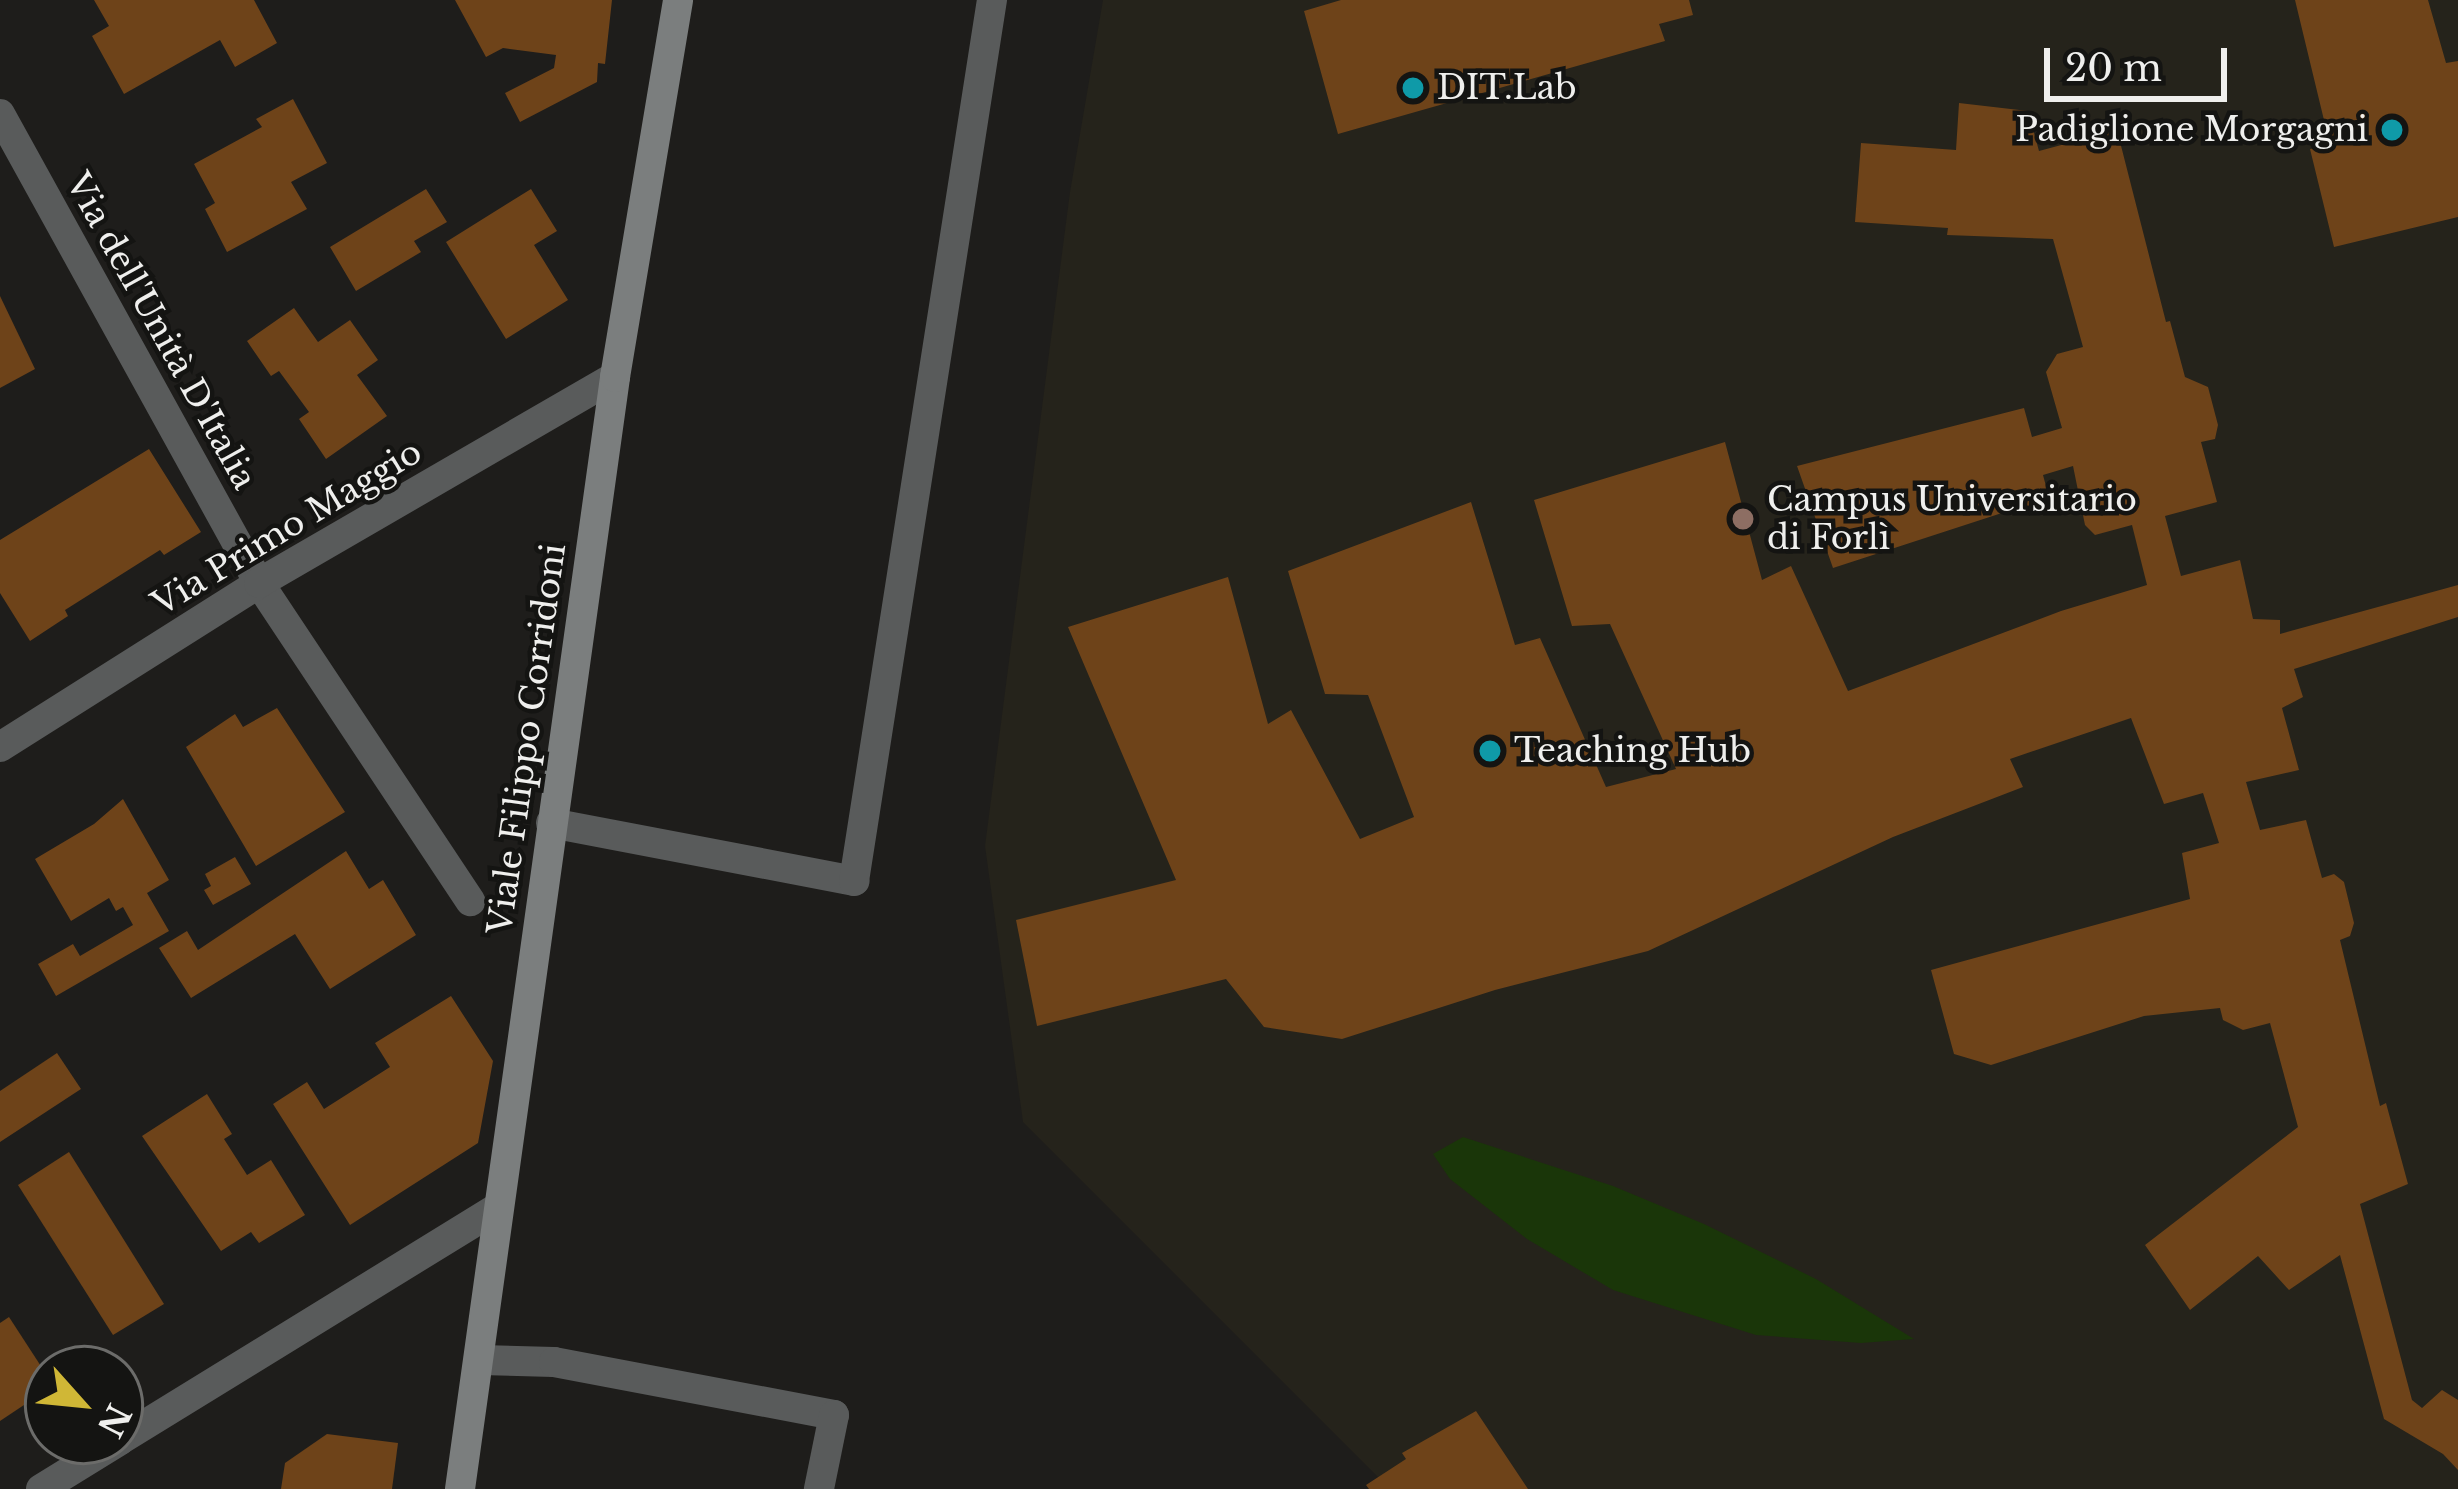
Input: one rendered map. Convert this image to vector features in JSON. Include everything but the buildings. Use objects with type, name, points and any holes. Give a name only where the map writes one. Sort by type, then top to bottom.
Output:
[{"type":"main road","name":"Viale Filippo Corridoni","points":[[460,1489],[615,377],[678,0]]},
{"type":"street","points":[[551,823],[854,880],[992,0]]},
{"type":"street","name":"Via dell'Unità D'Italia","points":[[0,114],[260,583],[470,902]]},
{"type":"street","name":"Via Primo Maggio","points":[[0,747],[260,583],[615,377]]},
{"type":"street","points":[[144,1426],[498,1207]]},
{"type":"street","points":[[480,1360],[554,1362],[835,1414],[819,1489]]},
{"type":"street","points":[[41,1489],[80,1465]]},
{"type":"shaded area","name":"Campus Universitario di Forlì","points":[[1103,0],[2458,0],[2458,1489],[1390,1489],[1023,1122],[985,846],[1070,192]]},
{"type":"green space","points":[[1463,1137],[1613,1186],[1704,1224],[1816,1279],[1914,1339],[1861,1343],[1756,1335],[1613,1290],[1527,1239],[1450,1179],[1433,1154]]},
{"type":"place","name":"DIT.Lab","points":[[1413,88]]},
{"type":"place","name":"Padiglione Morgagni","points":[[2392,130]]},
{"type":"place","name":"Campus Universitario di Forlì","points":[[1743,519]]},
{"type":"place","name":"Teaching Hub","points":[[1490,751]]}]
